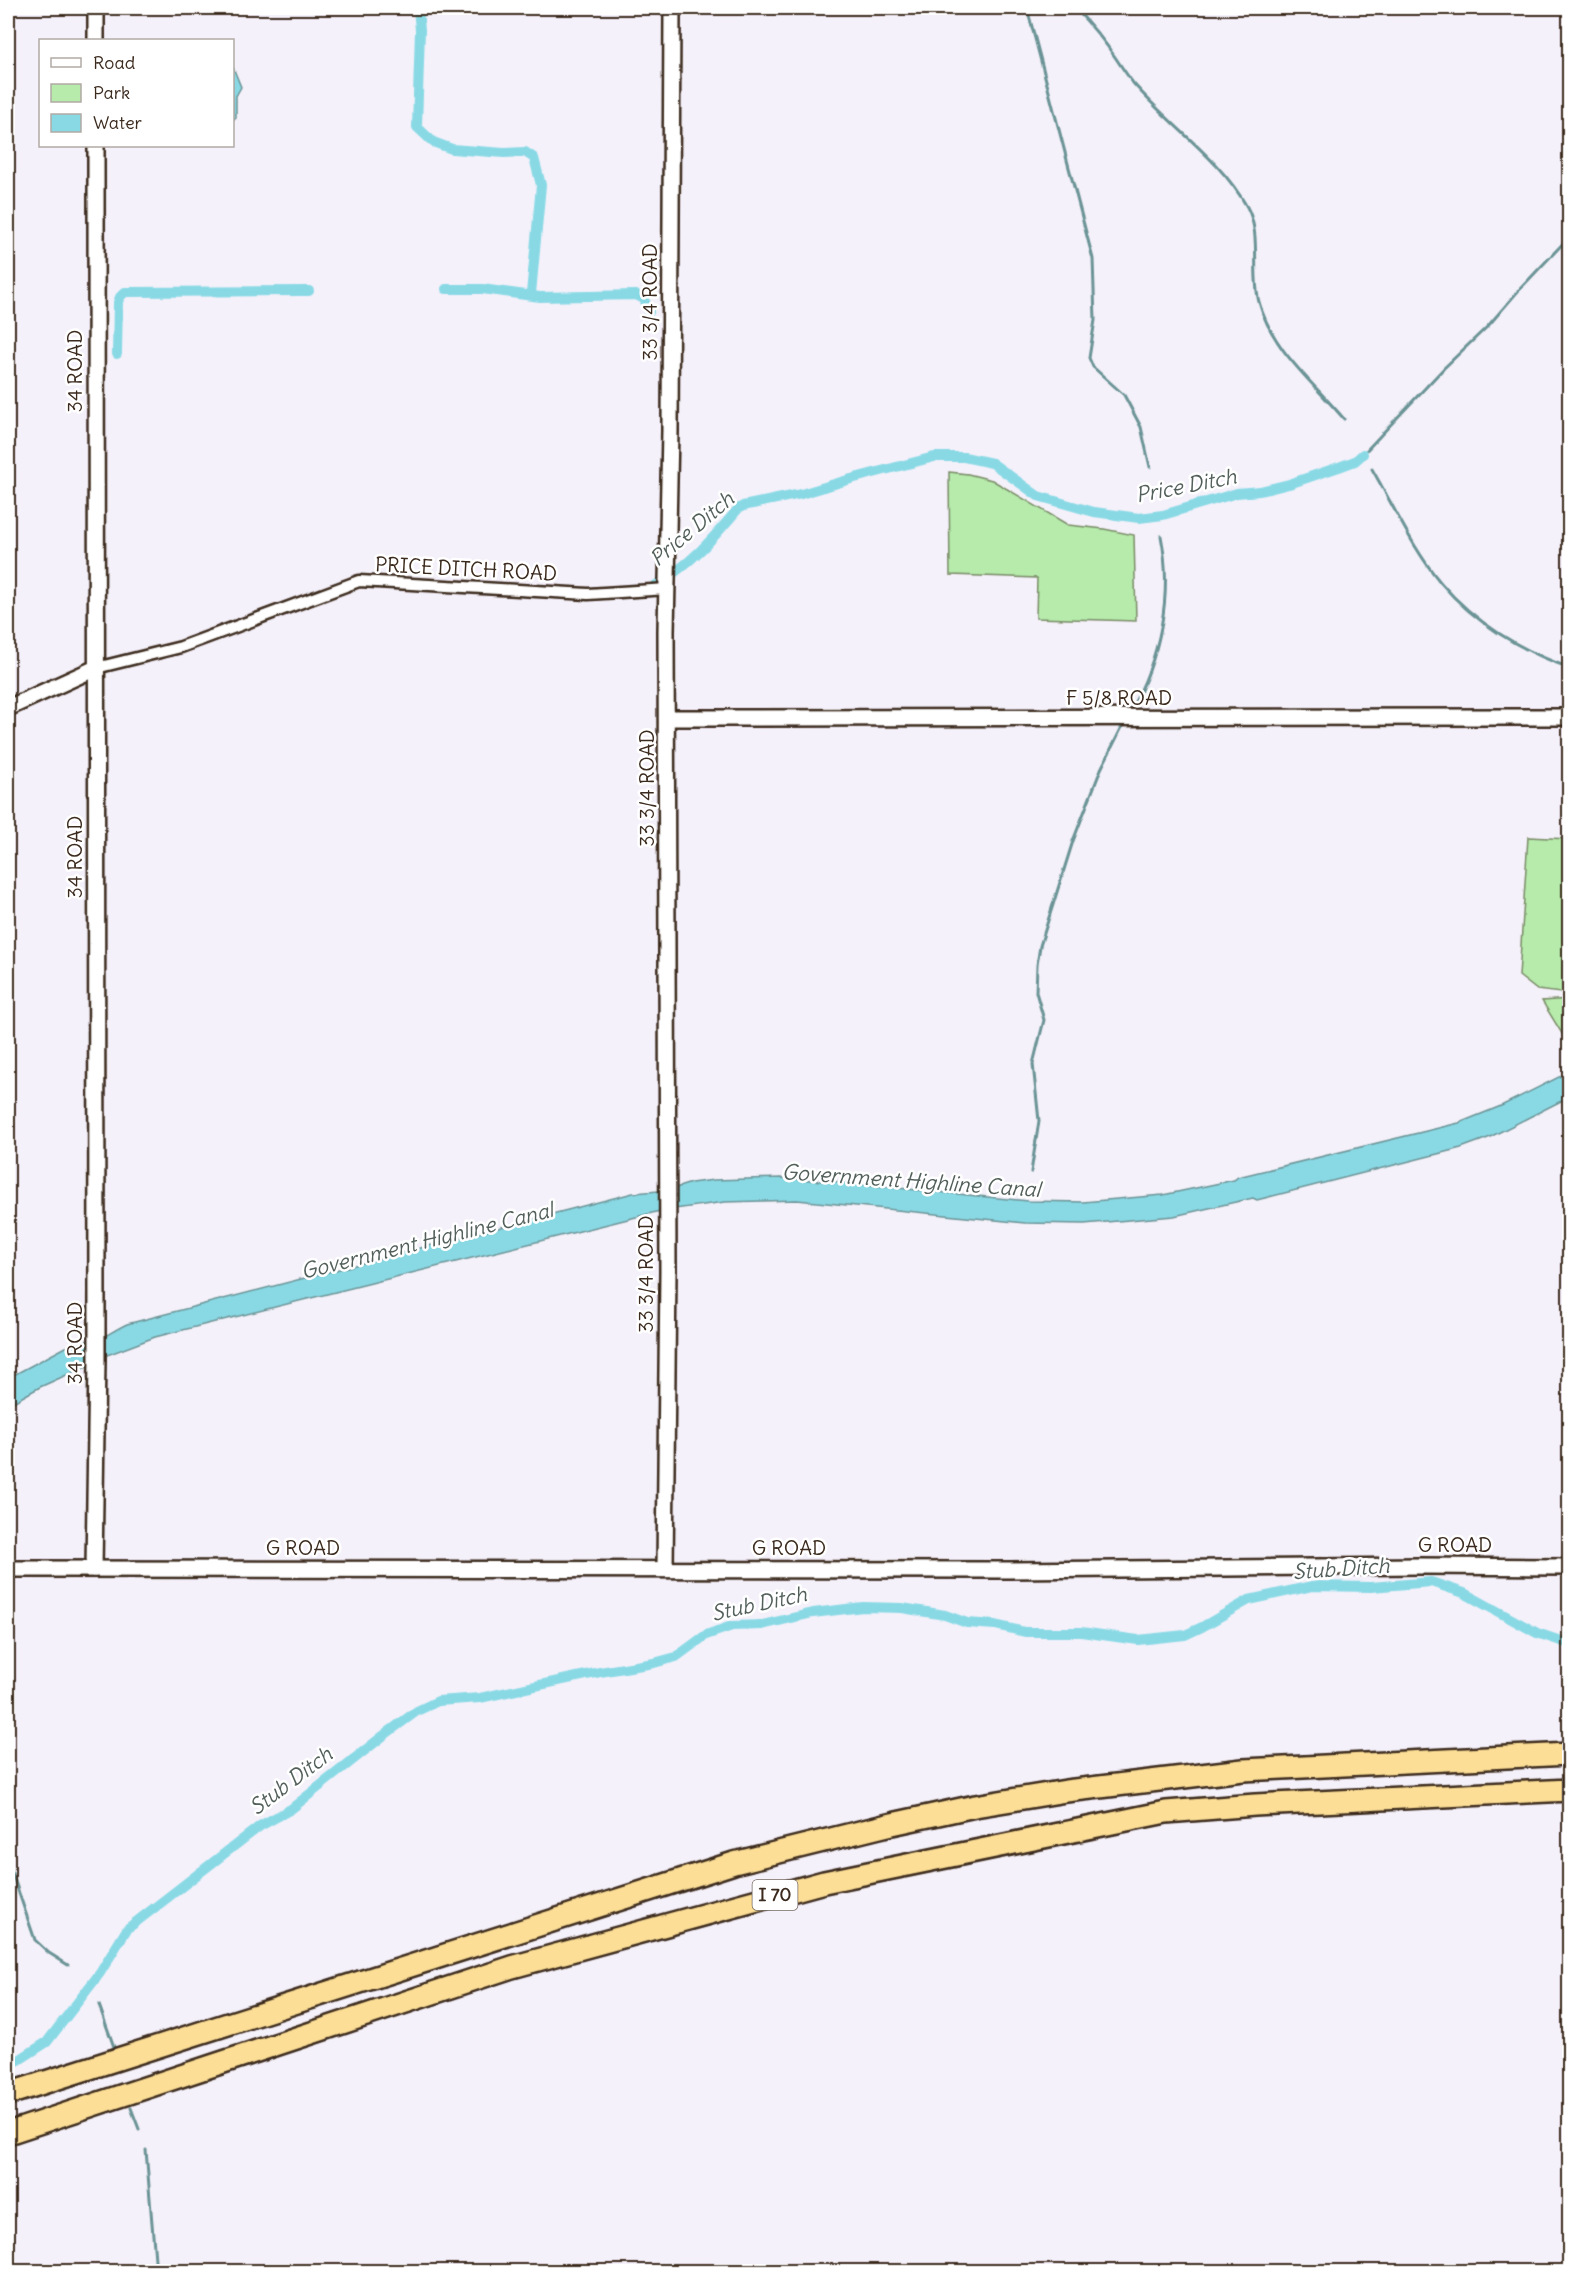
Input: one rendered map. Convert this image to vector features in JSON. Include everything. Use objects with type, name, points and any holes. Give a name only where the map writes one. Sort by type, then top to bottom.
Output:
[{"type":"highway","name":"I 70","points":[[8,2094],[734,1863],[892,1824],[975,1806],[1066,1791],[1232,1771],[1569,1754]]},
{"type":"highway","name":"I 70","points":[[8,2134],[512,1967],[824,1882],[1166,1812],[1255,1805],[1569,1790]]},
{"type":"street","points":[[96,8],[96,39]]},
{"type":"street","name":"33 3/4 ROAD","points":[[665,1569],[668,718],[666,631],[672,8]]},
{"type":"street","name":"34 ROAD","points":[[94,1569],[97,1359],[96,147]]},
{"type":"street","name":"PRICE DITCH ROAD","points":[[96,668],[182,647],[359,581],[588,594],[668,589]]},
{"type":"street","points":[[8,708],[96,668]]},
{"type":"street","name":"F 5/8 ROAD","points":[[668,718],[1569,717]]},
{"type":"street","name":"G ROAD","points":[[8,1569],[1010,1570],[1569,1567]]},
{"type":"green space","points":[[949,472],[992,480],[1068,525],[1134,535],[1136,621],[1036,618],[1037,578],[950,575]]},
{"type":"green space","points":[[1528,837],[1569,839],[1569,994],[1537,990],[1519,976]]},
{"type":"green space","points":[[1569,999],[1570,1045],[1542,1001]]},
{"type":"water","points":[[234,70],[241,87],[236,96],[236,117],[234,119]]},
{"type":"water","points":[[1569,1072],[1569,1097],[1488,1138],[1461,1148],[1257,1200],[1253,1198],[1174,1216],[1084,1224],[1025,1223],[797,1200],[725,1202],[660,1211],[155,1337],[91,1361],[89,1365],[40,1387],[8,1405],[8,1378],[66,1347],[87,1341],[91,1343],[127,1324],[633,1193],[659,1191],[660,1193],[691,1183],[714,1180],[782,1178],[1028,1201],[1083,1202],[1163,1195],[1234,1180],[1238,1177],[1459,1123],[1501,1106]]},
{"type":"waterway","points":[[418,8],[420,30],[417,127],[433,142],[452,149],[504,153],[525,152],[534,158],[541,185],[531,294]]},
{"type":"waterway","points":[[1027,8],[1093,259],[1095,320],[1089,358],[1093,367],[1124,395],[1141,427],[1150,467]]},
{"type":"waterway","points":[[1075,8],[1091,25],[1147,99],[1209,158],[1236,189],[1247,207],[1254,229],[1257,291],[1265,319],[1283,350],[1344,419]]},
{"type":"waterway","name":"Price Ditch","points":[[1363,454],[1444,368],[1488,326],[1570,236]]},
{"type":"waterway","points":[[446,289],[482,289],[540,297],[636,295],[644,299],[649,312]]},
{"type":"waterway","points":[[117,354],[118,302],[125,292],[309,291]]},
{"type":"waterway","name":"Price Ditch","points":[[653,587],[689,561],[743,506],[801,494],[934,457],[964,457],[992,463],[1038,496],[1094,512],[1139,518],[1163,515],[1237,493],[1260,491],[1289,484],[1355,461],[1363,454]]},
{"type":"waterway","points":[[1372,469],[1404,528],[1431,570],[1454,597],[1483,623],[1516,644],[1570,668]]},
{"type":"waterway","points":[[1130,711],[1149,670],[1161,626],[1165,581],[1161,536]]},
{"type":"waterway","name":"Government Highline Canal","points":[[1031,1172],[1039,1121],[1033,1064],[1044,1020],[1036,992],[1040,946],[1073,841],[1101,769],[1124,723]]},
{"type":"waterway","name":"Stub Ditch","points":[[8,2064],[19,2060],[47,2042],[100,1973],[127,1929],[260,1826],[291,1809],[417,1711],[438,1701],[480,1698],[600,1672],[654,1663],[676,1657],[706,1635],[732,1626],[762,1625],[813,1613],[863,1607],[902,1608],[945,1615],[967,1623],[995,1625],[1025,1632],[1081,1632],[1138,1640],[1185,1635],[1249,1600],[1312,1586],[1371,1587],[1431,1582],[1464,1593],[1537,1633],[1570,1644]]},
{"type":"waterway","points":[[8,1861],[35,1940],[49,1953],[68,1965]]},
{"type":"waterway","points":[[99,2005],[114,2047]]},
{"type":"waterway","points":[[131,2108],[139,2129]]},
{"type":"waterway","points":[[146,2150],[156,2272]]},
{"type":"waterway","points":[[1563,2272],[1570,2257]]}]
